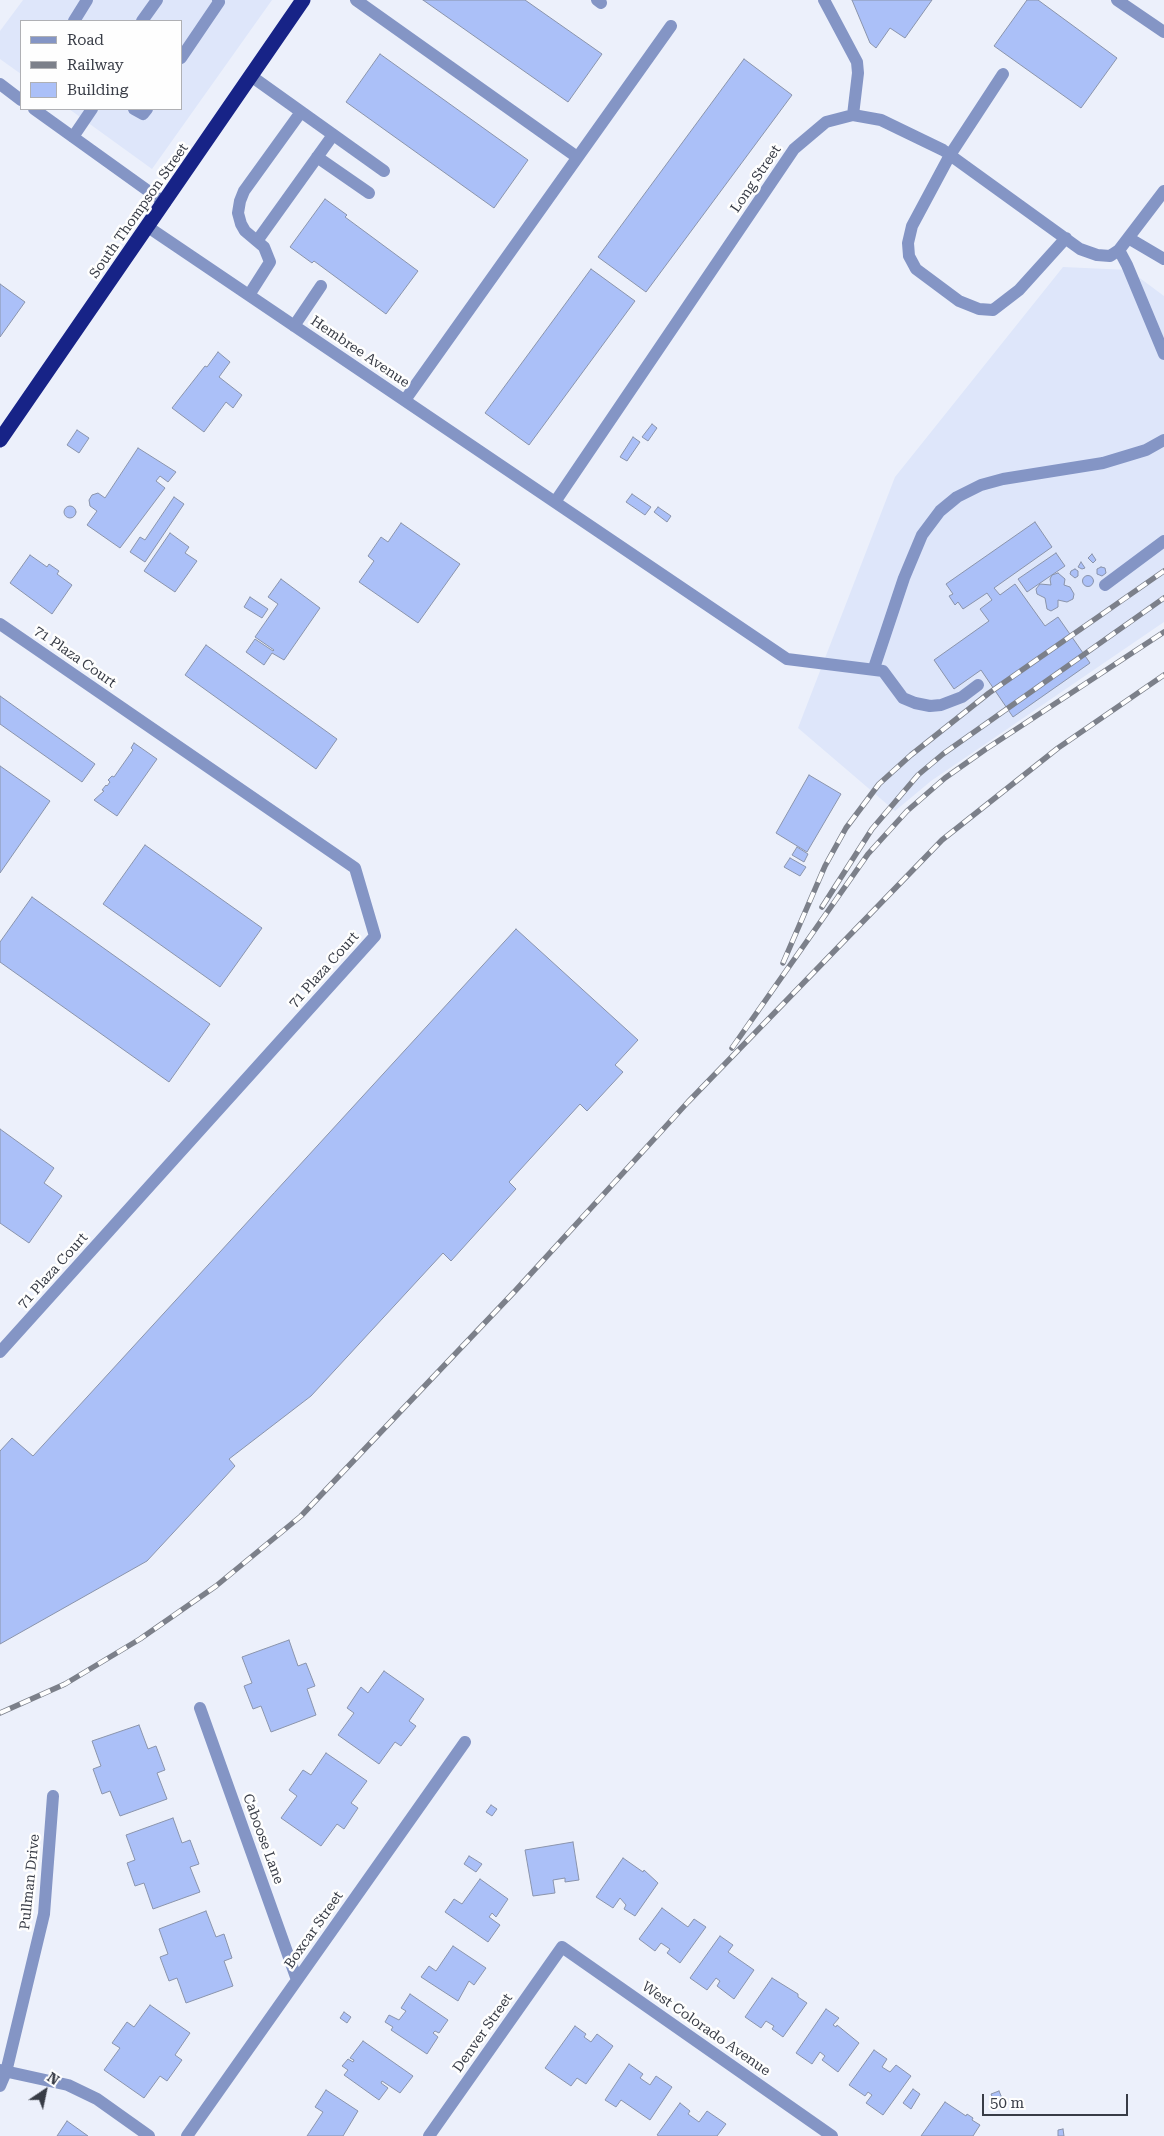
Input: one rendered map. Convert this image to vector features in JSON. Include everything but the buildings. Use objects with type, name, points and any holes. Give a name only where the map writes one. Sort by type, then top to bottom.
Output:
[{"type":"highway","name":"South Thompson Street","points":[[0,440],[303,0]]},
{"type":"street","points":[[75,20],[88,0]]},
{"type":"street","points":[[143,20],[157,0]]},
{"type":"street","points":[[182,57],[219,2],[218,0]]},
{"type":"street","points":[[356,0],[577,157]]},
{"type":"street","points":[[824,0],[857,62],[858,73],[853,115]]},
{"type":"street","points":[[1117,0],[1164,32]]},
{"type":"street","points":[[405,400],[671,26]]},
{"type":"street","points":[[1003,74],[950,155],[912,226],[908,243],[909,256],[916,269],[936,286],[959,301],[979,309],[993,310],[1019,290],[1066,238]]},
{"type":"street","points":[[251,76],[384,171]]},
{"type":"street","points":[[0,84],[20,99]]},
{"type":"street","points":[[35,110],[165,203]]},
{"type":"street","points":[[73,137],[91,110]]},
{"type":"street","points":[[136,110],[143,114],[146,110]]},
{"type":"street","points":[[249,295],[270,262],[268,254],[257,241],[245,232],[241,224],[238,213],[240,201],[244,192],[301,112]]},
{"type":"street","name":"Long Street","points":[[555,502],[794,149],[826,122],[853,115],[881,120],[950,155],[1080,248],[1096,255],[1110,256],[1119,250]]},
{"type":"street","points":[[257,241],[333,135]]},
{"type":"street","points":[[318,157],[369,193]]},
{"type":"street","points":[[1164,191],[1130,239],[1119,250],[1128,264],[1164,354]]},
{"type":"street","name":"Hembree Avenue","points":[[148,227],[787,659],[874,668]]},
{"type":"street","points":[[1130,239],[1164,259]]},
{"type":"street","points":[[294,326],[321,286]]},
{"type":"street","points":[[978,685],[962,697],[941,705],[930,706],[903,698],[890,678],[883,671],[874,668],[904,578],[922,535],[940,511],[957,497],[981,485],[1004,479],[1103,463],[1146,450],[1164,440]]},
{"type":"street","points":[[1105,585],[1164,540]]},
{"type":"street","name":"71 Plaza Court","points":[[0,624],[355,868],[375,936],[0,1352]]},
{"type":"street","name":"Caboose Lane","points":[[200,1708],[297,1980]]},
{"type":"street","name":"Boxcar Street","points":[[187,2136],[465,1742]]},
{"type":"street","name":"Pullman Drive","points":[[0,2086],[44,1914],[53,1796]]},
{"type":"street","name":"Denver Street","points":[[430,2136],[562,1947]]},
{"type":"street","name":"West Colorado Avenue","points":[[562,1947],[832,2136]]},
{"type":"street","points":[[3,2071],[68,2085],[97,2099],[149,2136]]},
{"type":"shaded area","points":[[23,0],[272,0],[152,169],[70,110],[182,110],[182,20],[20,20],[20,73],[0,59],[0,31]]},
{"type":"shaded area","points":[[1063,267],[1129,270],[1164,296],[1164,622],[931,781],[895,811],[798,728],[895,477]]},
{"type":"railway","points":[[783,963],[825,866],[846,828],[879,784],[911,755],[989,693],[1164,571]]},
{"type":"railway","points":[[822,907],[872,829],[918,775],[943,754],[1164,598]]},
{"type":"railway","points":[[732,1048],[868,854],[907,811],[945,778],[986,749],[1164,632]]},
{"type":"railway","points":[[0,1713],[65,1684],[140,1639],[216,1586],[301,1516],[516,1290],[688,1102],[942,840],[1058,748],[1164,675]]}]
